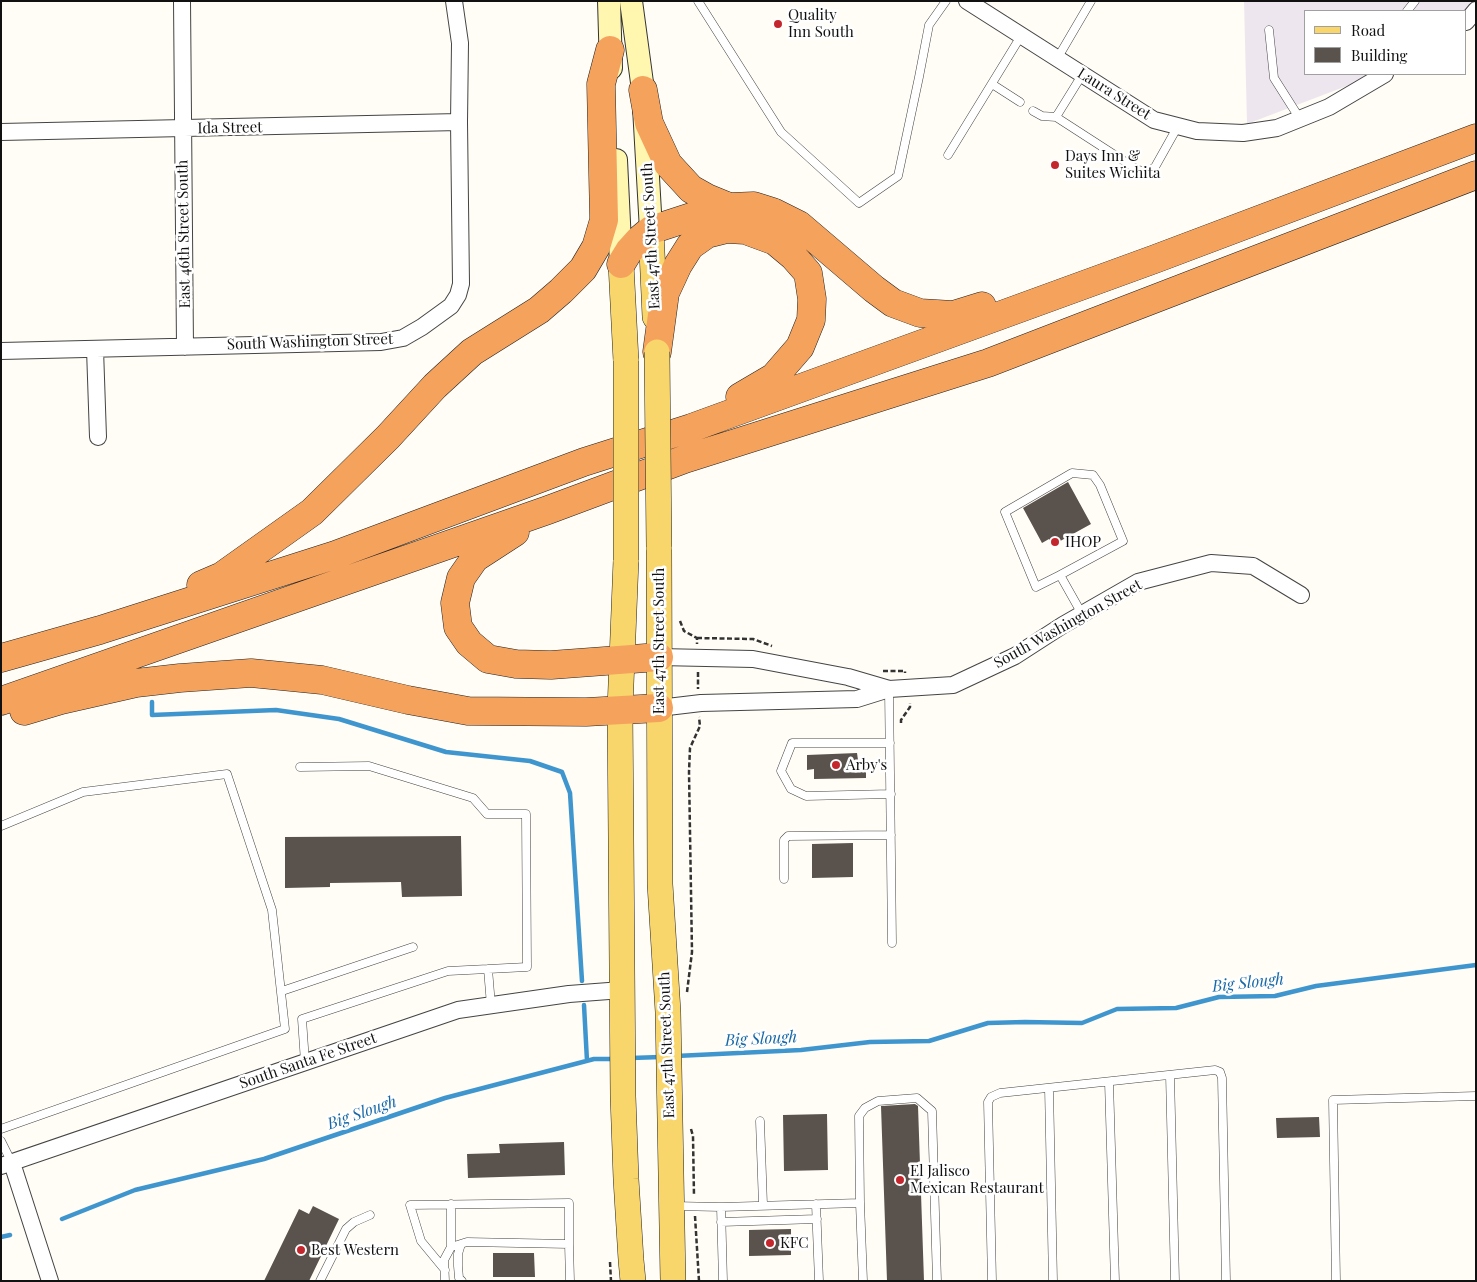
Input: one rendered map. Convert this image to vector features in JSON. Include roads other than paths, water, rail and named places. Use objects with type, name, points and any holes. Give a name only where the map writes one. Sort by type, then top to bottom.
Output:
[{"type":"highway","points":[[100,630],[222,576],[312,512],[388,437],[435,386],[472,352],[539,310],[583,269],[596,246],[604,220],[601,84],[610,50]]},
{"type":"highway","points":[[643,90],[649,123],[668,164],[692,189],[707,198],[729,207]]},
{"type":"highway","points":[[1,658],[100,630],[335,555],[584,462],[691,428],[1155,259],[1476,138]]},
{"type":"highway","points":[[1,701],[548,510],[685,459],[988,363],[1476,175]]},
{"type":"highway","points":[[621,264],[629,251],[651,230],[729,207],[754,206],[773,212],[799,225],[893,303],[920,312],[953,315],[1044,287],[1155,259]]},
{"type":"highway","points":[[657,352],[665,293],[671,278],[690,246],[707,234],[727,229],[745,230],[775,241],[793,256],[808,273],[812,299],[811,320],[800,347],[774,377],[691,428]]},
{"type":"highway","points":[[548,510],[475,558],[461,578],[455,603],[458,627],[469,643],[488,659],[516,664],[551,665],[659,657]]},
{"type":"highway","points":[[1,717],[61,700],[136,684],[180,678],[251,673],[322,680],[408,700],[468,711],[586,712],[659,708]]},
{"type":"main road","name":"East 47th Street South","points":[[609,1],[626,361],[626,560],[620,709],[622,990],[626,1179],[633,1281]]},
{"type":"main road","name":"East 47th Street South","points":[[631,1],[643,90],[657,352],[660,884],[668,1015],[669,1095],[683,1206],[672,1247],[673,1281]]},
{"type":"street","name":"East 46th Street South","points":[[182,1],[186,347]]},
{"type":"street","name":"South Washington Street","points":[[1,351],[393,341],[403,338],[422,327],[451,306],[458,295],[461,284],[458,122],[460,43],[454,1]]},
{"type":"street","name":"Laura Street","points":[[968,2],[1154,120],[1198,131],[1243,133],[1277,128],[1329,106],[1383,75]]},
{"type":"street","points":[[1467,21],[1476,10]]},
{"type":"street","name":"Ida Street","points":[[1,132],[458,122]]},
{"type":"street","points":[[95,349],[98,438]]},
{"type":"street","name":"South Washington Street","points":[[659,708],[698,703],[857,700],[890,689],[953,685],[1015,656],[1138,582],[1211,564],[1252,566],[1301,595]]},
{"type":"street","name":"South Washington Street","points":[[659,657],[753,659],[848,677],[890,689]]},
{"type":"street","name":"South Santa Fe Street","points":[[7,1164],[458,1010],[569,994],[622,990]]},
{"type":"street","points":[[7,1164],[50,1281]]},
{"type":"lane","points":[[698,1],[781,132],[859,203],[898,176],[929,25],[946,1]]},
{"type":"lane","points":[[1058,59],[1091,1]]},
{"type":"lane","points":[[1269,30],[1274,78],[1300,119]]},
{"type":"lane","points":[[948,155],[1021,36]]},
{"type":"lane","points":[[1056,117],[1082,75]]},
{"type":"lane","points":[[992,84],[1020,102]]},
{"type":"lane","points":[[1034,111],[1042,116],[1056,117],[1138,170],[1147,172],[1155,167],[1178,126]]},
{"type":"lane","points":[[1072,473],[1092,475],[1100,485],[1123,541],[1060,575],[1036,588],[1005,512],[1072,473]]},
{"type":"lane","points":[[1060,575],[1082,614]]},
{"type":"lane","points":[[890,689],[892,944]]},
{"type":"lane","points":[[890,743],[792,743],[781,771],[791,789],[806,796],[891,794]]},
{"type":"lane","points":[[300,767],[369,766],[473,798],[487,814],[526,814],[526,967],[448,971],[302,1019],[305,1062]]},
{"type":"lane","points":[[1,826],[83,792],[227,774],[272,910],[285,1029],[1,1129]]},
{"type":"lane","points":[[784,879],[784,840],[788,836],[891,835]]},
{"type":"lane","points":[[282,991],[413,947]]},
{"type":"lane","points":[[488,969],[491,1005]]},
{"type":"lane","points":[[992,1281],[988,1102],[992,1097],[1000,1093],[1215,1070],[1220,1072],[1222,1078],[1226,1281]]},
{"type":"lane","points":[[1170,1075],[1175,1281]]},
{"type":"lane","points":[[1109,1082],[1115,1281]]},
{"type":"lane","points":[[1049,1088],[1053,1281]]},
{"type":"lane","points":[[1336,1281],[1333,1100],[1476,1096]]},
{"type":"lane","points":[[863,1281],[859,1116],[865,1108],[878,1101],[917,1098],[932,1110],[937,1281]]},
{"type":"lane","points":[[760,1121],[763,1205]]},
{"type":"lane","points":[[1,1141],[7,1164]]},
{"type":"lane","points":[[444,1270],[421,1241],[410,1205],[569,1203],[570,1281]]},
{"type":"lane","points":[[445,1281],[444,1260],[451,1247],[451,1204]]},
{"type":"lane","points":[[816,1204],[819,1281]]},
{"type":"lane","points":[[683,1206],[860,1204]]},
{"type":"lane","points":[[721,1207],[723,1281]]},
{"type":"lane","points":[[320,1281],[346,1229],[354,1222],[370,1216]]},
{"type":"lane","points":[[722,1222],[817,1219]]},
{"type":"lane","points":[[451,1247],[467,1242],[569,1244]]},
{"type":"lane","points":[[461,1244],[458,1254],[458,1266],[459,1278],[462,1281]]},
{"type":"waterway","points":[[152,702],[152,715],[276,710],[339,719],[446,752],[530,761],[562,772],[570,793],[582,981]]},
{"type":"waterway","name":"Big Slough","points":[[676,1056],[801,1050],[870,1042],[929,1041],[988,1023],[1082,1023],[1117,1009],[1176,1008],[1219,997],[1275,996],[1316,986],[1476,965]]},
{"type":"waterway","points":[[584,1005],[587,1061]]},
{"type":"waterway","name":"Big Slough","points":[[631,1058],[661,1057]]},
{"type":"waterway","name":"Big Slough","points":[[62,1219],[135,1190],[264,1159],[445,1098],[594,1059],[616,1059]]},
{"type":"waterway","name":"Big Slough","points":[[1,1237],[10,1235]]},
{"type":"place","name":"Quality Inn South","points":[[778,24]]},
{"type":"place","name":"Days Inn & Suites Wichita","points":[[1055,165]]},
{"type":"place","name":"IHOP","points":[[1055,542]]},
{"type":"place","name":"Arby's","points":[[836,765]]},
{"type":"place","name":"El Jalisco Mexican Restaurant","points":[[900,1180]]},
{"type":"place","name":"KFC","points":[[770,1243]]},
{"type":"place","name":"Best Western","points":[[301,1250]]}]
